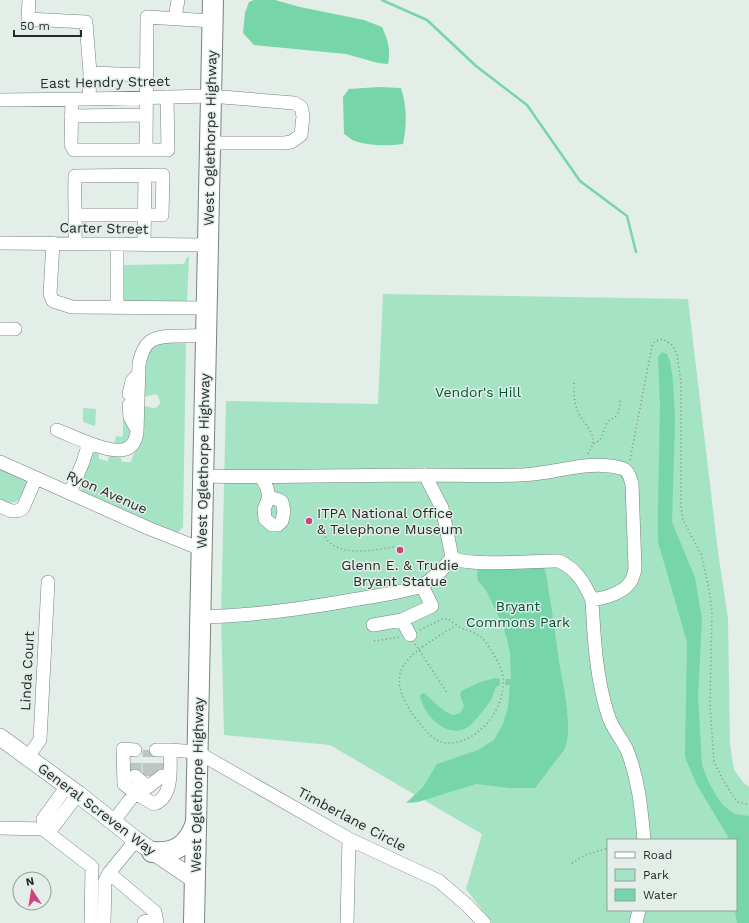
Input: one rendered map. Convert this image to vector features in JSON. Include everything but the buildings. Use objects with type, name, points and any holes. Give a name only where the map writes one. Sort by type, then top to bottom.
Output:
[{"type":"highway","name":"West Oglethorpe Highway","points":[[194,923],[213,0]]},
{"type":"highway","points":[[152,852],[174,850],[180,847],[192,832],[196,823]]},
{"type":"main road","name":"General Screven Way","points":[[0,737],[152,852],[195,880]]},
{"type":"street","points":[[29,0],[28,19],[86,22],[90,73],[89,99]]},
{"type":"street","points":[[175,18],[178,0]]},
{"type":"street","points":[[146,150],[147,17],[212,21]]},
{"type":"street","points":[[90,73],[146,75]]},
{"type":"street","name":"East Hendry Street","points":[[0,100],[72,100],[210,96],[294,103],[301,107],[303,116],[301,135],[292,142],[209,143]]},
{"type":"street","points":[[72,100],[71,145],[74,150],[168,150],[167,97]]},
{"type":"street","points":[[71,116],[146,115]]},
{"type":"street","points":[[75,244],[75,176],[163,175],[162,215],[76,215]]},
{"type":"street","points":[[144,244],[145,176]]},
{"type":"street","name":"Carter Street","points":[[0,243],[207,245]]},
{"type":"street","points":[[53,243],[50,294],[53,301],[72,308],[206,308]]},
{"type":"street","points":[[116,308],[117,244]]},
{"type":"street","points":[[0,329],[15,329]]},
{"type":"street","points":[[57,430],[89,443],[109,449],[125,449],[130,447],[134,442],[137,432],[139,373],[141,354],[146,345],[160,336],[206,335]]},
{"type":"street","points":[[137,432],[130,417],[129,400],[132,381],[139,373]]},
{"type":"street","points":[[70,493],[89,443]]},
{"type":"street","name":"Ryon Avenue","points":[[0,462],[148,528],[201,549]]},
{"type":"street","points":[[203,476],[521,475],[581,467],[607,466],[623,468],[628,471],[632,484],[635,570],[630,582],[617,593],[592,600]]},
{"type":"street","points":[[200,617],[221,617],[301,609],[380,596],[422,586],[441,571],[452,557],[442,508],[425,475]]},
{"type":"street","points":[[261,477],[267,488],[269,497]]},
{"type":"street","points":[[0,506],[14,512],[23,508],[36,478]]},
{"type":"street","points":[[452,557],[458,560],[476,563],[559,561],[569,565],[584,582],[592,600],[597,655],[604,700],[608,716],[626,749],[637,782],[642,807],[644,839]]},
{"type":"street","name":"Linda Court","points":[[28,758],[40,740],[48,582]]},
{"type":"street","points":[[374,625],[402,620],[432,606],[422,586]]},
{"type":"street","points":[[402,620],[410,635]]},
{"type":"street","points":[[135,793],[124,784],[123,749],[152,752],[197,752]]},
{"type":"street","points":[[151,785],[154,804],[161,802],[168,789],[170,776],[152,752]]},
{"type":"street","name":"Timberlane Circle","points":[[197,752],[349,838],[439,881],[468,906],[484,923]]},
{"type":"street","points":[[135,776],[151,785]]},
{"type":"street","points":[[113,822],[135,793],[151,785]]},
{"type":"street","points":[[0,828],[44,828],[52,826],[72,790]]},
{"type":"street","points":[[44,828],[92,866],[91,923]]},
{"type":"street","points":[[347,923],[349,838]]},
{"type":"street","points":[[106,920],[105,881],[109,873],[136,840]]},
{"type":"street","points":[[109,873],[155,912],[157,923]]},
{"type":"street","points":[[636,923],[639,911]]},
{"type":"path","points":[[628,471],[652,346],[655,342],[663,339],[672,345],[677,354],[681,383],[681,506],[683,520],[701,554],[709,589],[712,612],[710,705],[714,762],[722,780],[738,802],[749,805]]},
{"type":"path","points":[[574,383],[575,404],[579,414],[592,434],[593,444],[582,461],[581,467]]},
{"type":"path","points":[[593,444],[598,443],[602,439],[608,422],[616,416],[620,398]]},
{"type":"path","points":[[325,537],[337,546],[351,551],[397,548]]},
{"type":"path","points":[[374,641],[410,635],[445,618],[456,625],[477,634],[483,640],[501,668],[503,677],[500,699],[494,713],[484,727],[466,740],[457,742],[448,743],[433,739],[412,714],[400,692],[400,677],[406,661],[410,656],[456,625]]},
{"type":"path","points":[[419,650],[448,694]]},
{"type":"path","points":[[572,863],[585,855],[607,848]]},
{"type":"green space","points":[[187,257],[189,257],[187,303],[124,303],[121,270],[124,265],[184,264]]},
{"type":"green space","name":"Bryant Commons Park","points":[[383,294],[688,299],[718,552],[728,618],[730,745],[734,770],[749,787],[749,923],[492,923],[466,889],[482,834],[330,745],[224,735],[221,617],[226,401],[378,404]]},
{"type":"green space","points":[[184,341],[186,344],[183,527],[177,533],[172,533],[85,494],[82,491],[80,483],[93,450],[99,451],[99,459],[108,461],[109,454],[120,455],[122,462],[131,462],[136,447],[143,406],[155,408],[160,403],[156,394],[144,397],[144,369],[147,353],[156,343]]},
{"type":"green space","points":[[83,408],[96,409],[95,426],[83,422]]},
{"type":"green space","points":[[123,410],[132,429],[128,441],[124,444],[114,444],[116,436],[122,437],[123,435]]},
{"type":"green space","points":[[0,467],[29,480],[20,499],[12,502],[0,501]]},
{"type":"water","points":[[254,0],[275,0],[300,7],[364,20],[382,27],[388,45],[388,64],[378,63],[346,54],[254,45],[243,33],[245,13],[249,2]]},
{"type":"water","points":[[379,87],[401,88],[406,116],[403,144],[372,145],[360,143],[344,134],[343,97],[349,89]]},
{"type":"water","points":[[662,352],[667,354],[670,361],[673,381],[675,420],[672,522],[695,578],[702,619],[698,696],[702,765],[708,781],[723,805],[735,814],[749,816],[749,923],[737,923],[735,911],[737,911],[737,839],[729,839],[697,785],[685,757],[687,642],[658,542],[660,406],[658,357]]},
{"type":"water","points":[[544,568],[567,707],[568,731],[564,750],[535,788],[511,788],[476,784],[418,802],[406,803],[423,787],[437,764],[478,750],[494,740],[503,724],[508,707],[510,685],[505,685],[506,679],[511,679],[510,653],[503,626],[486,590],[478,581],[478,570]]},
{"type":"water","points":[[495,678],[500,679],[500,685],[496,687],[493,697],[481,714],[468,727],[460,730],[444,728],[431,717],[422,703],[420,695],[424,693],[447,712],[454,715],[460,713],[464,706],[460,695],[461,691],[481,682]]},
{"type":"waterway","points":[[382,0],[427,20],[476,66],[527,105],[580,181],[627,216],[636,252]]},
{"type":"tunnel","points":[[149,750],[149,776]]},
{"type":"tunnel","points":[[135,757],[135,776]]},
{"type":"tunnel","points":[[162,757],[162,776]]},
{"type":"place","name":"ITPA National Office & Telephone Museum","points":[[309,521]]},
{"type":"place","name":"Glenn E. & Trudie Bryant Statue","points":[[400,550]]},
{"type":"park label","name":"Vendor's Hill","points":[[478,392]]}]
